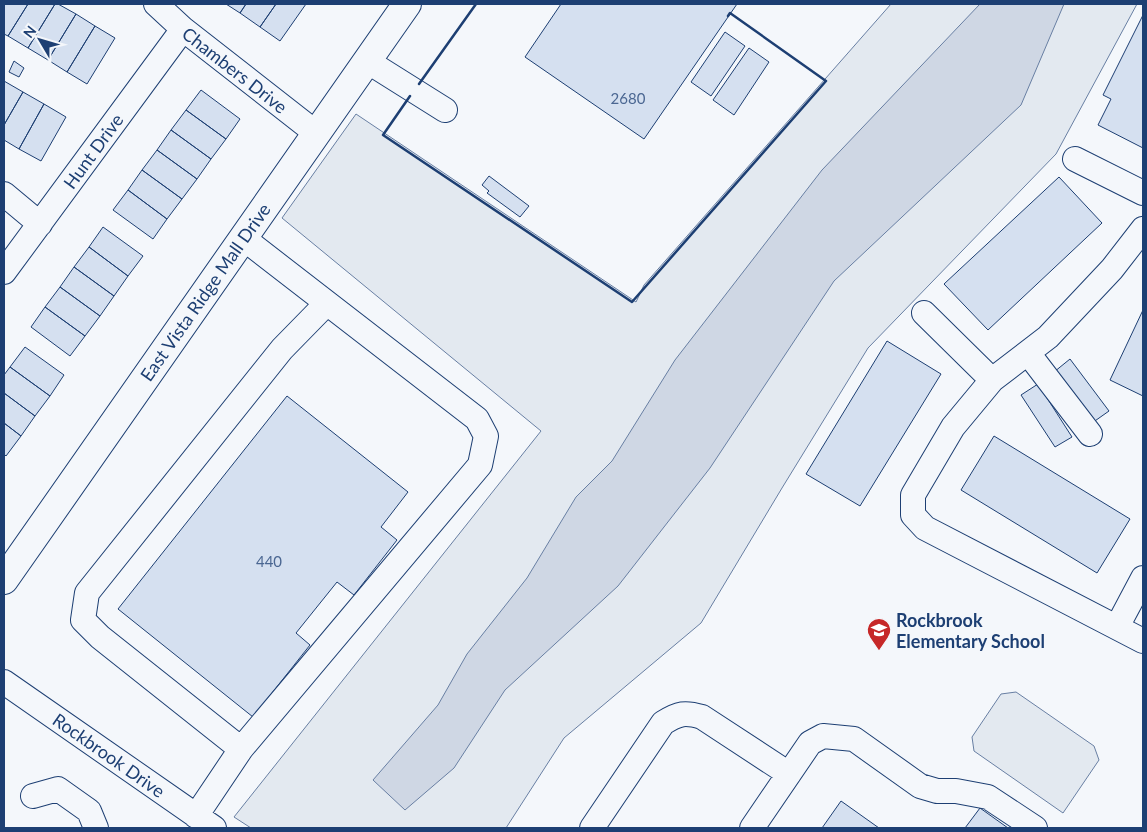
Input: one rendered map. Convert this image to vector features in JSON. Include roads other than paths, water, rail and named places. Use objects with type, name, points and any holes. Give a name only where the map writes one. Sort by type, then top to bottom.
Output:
[{"type":"main road","name":"East Vista Ridge Mall Drive","points":[[4,580],[406,4]]},
{"type":"street","name":"Chambers Drive","points":[[156,4],[183,29],[316,133]]},
{"type":"street","name":"Hunt Drive","points":[[4,272],[183,29]]},
{"type":"street","points":[[367,61],[445,110]]},
{"type":"street","points":[[1075,158],[1143,193]]},
{"type":"street","points":[[4,194],[40,224]]},
{"type":"street","points":[[1143,229],[1112,269],[1048,337],[992,380],[953,427],[913,495],[913,515],[925,528],[1143,641]]},
{"type":"street","points":[[205,822],[241,749],[480,465],[486,436],[477,420],[243,238]]},
{"type":"street","points":[[241,749],[100,637],[83,620],[87,593],[282,349],[327,303]]},
{"type":"street","points":[[924,313],[992,380]]},
{"type":"street","points":[[1028,353],[1090,434]]},
{"type":"street","points":[[1117,627],[1143,578]]},
{"type":"street","name":"Rockbrook Drive","points":[[4,682],[205,822]]},
{"type":"street","points":[[592,828],[664,723],[676,715],[688,713],[702,717],[789,774]]},
{"type":"street","points":[[752,828],[810,743],[823,736],[854,738],[920,786],[937,791],[956,791],[988,797],[1035,828]]},
{"type":"street","points":[[33,796],[58,789],[89,811],[96,828]]},
{"type":"place","name":"Rockbrook Elementary School","points":[[879,651]]}]
